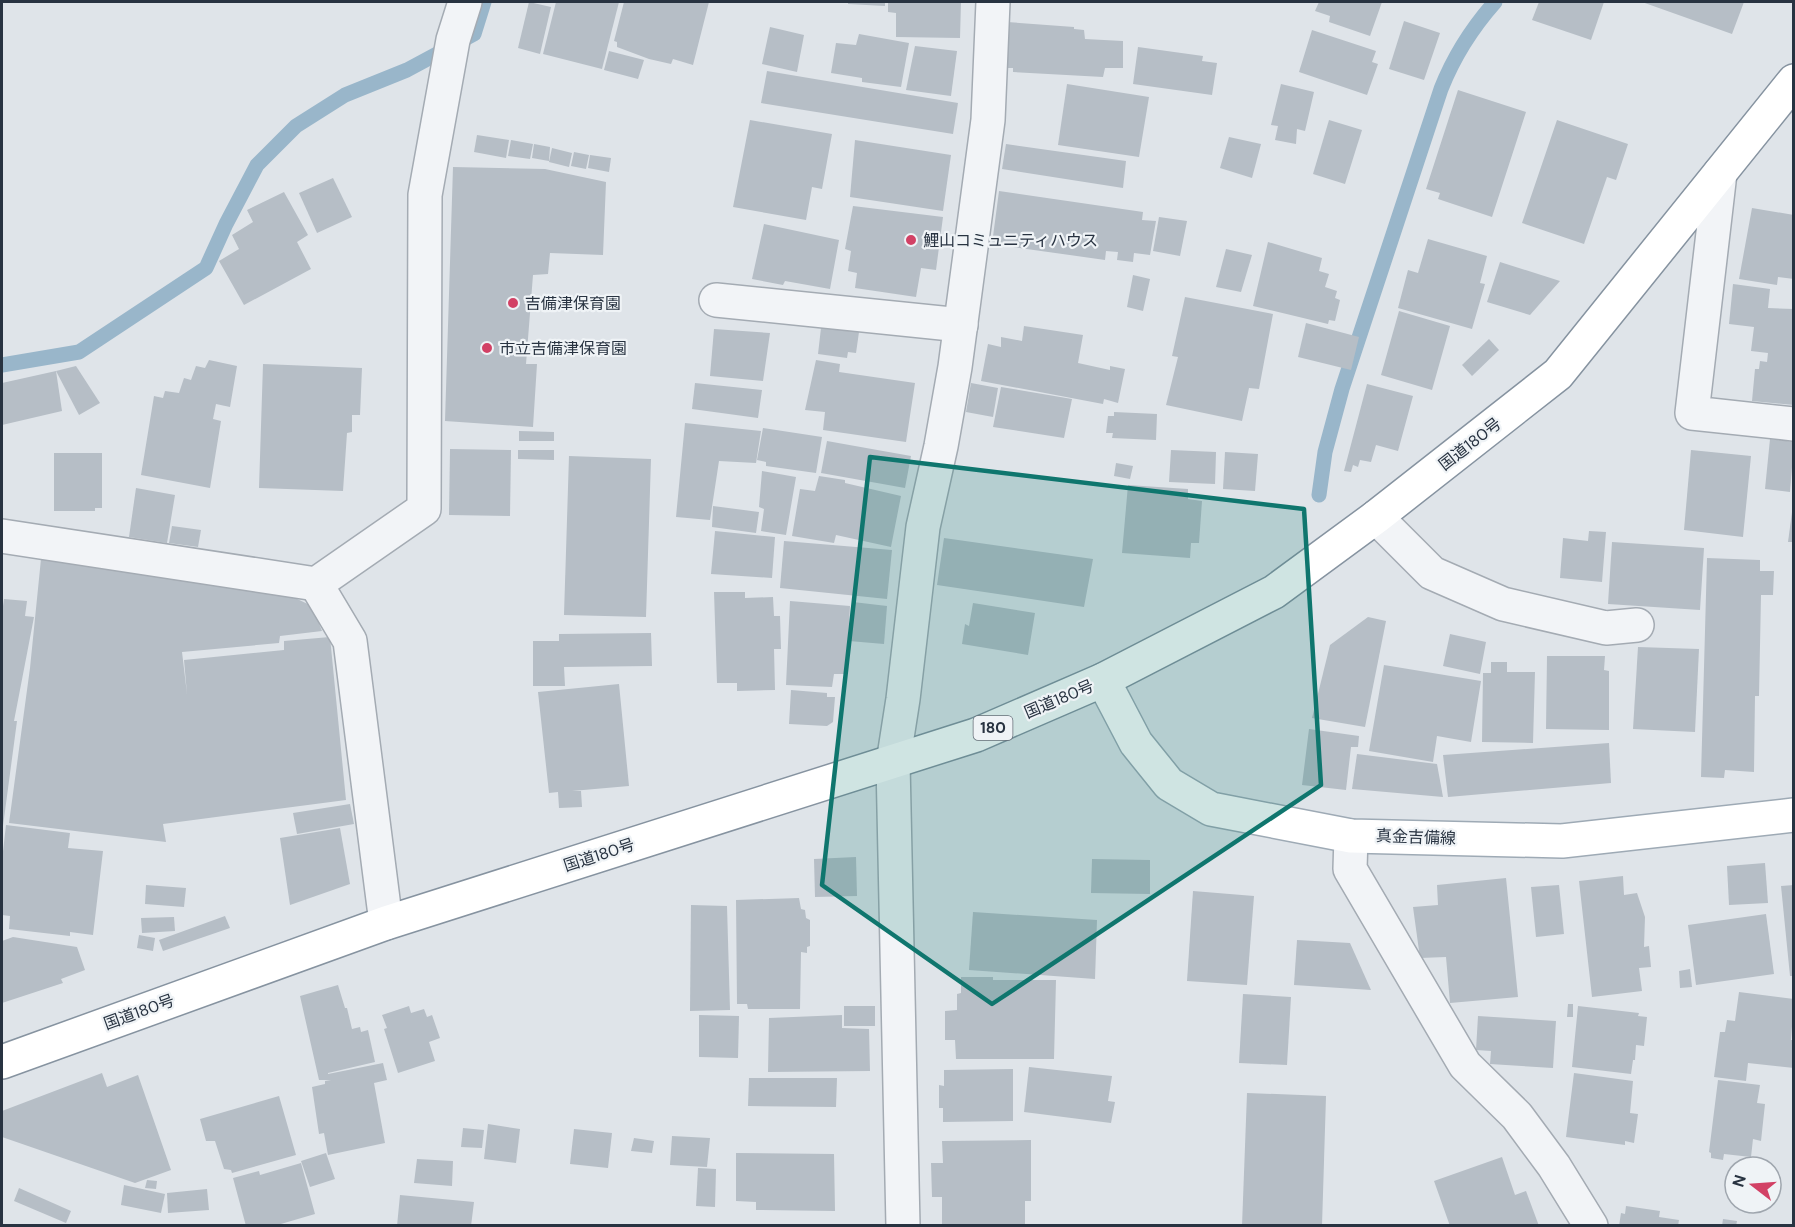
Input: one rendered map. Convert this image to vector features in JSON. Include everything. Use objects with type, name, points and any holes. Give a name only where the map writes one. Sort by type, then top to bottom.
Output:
[{"type":"main road","name":"国道180号","points":[[2,1062],[386,922],[976,735],[1103,680],[1274,592],[1376,517],[1558,374],[1794,81]]},
{"type":"main road","name":"真金吉備線","points":[[1103,680],[1136,744],[1169,784],[1211,809],[1351,836],[1562,842],[1794,815]]},
{"type":"street","points":[[2,536],[316,584],[424,509],[425,195],[453,40],[465,2]]},
{"type":"street","points":[[903,1226],[893,763],[903,699],[923,527],[941,446],[961,325],[988,120],[993,2]]},
{"type":"street","points":[[1720,173],[1692,413],[1794,424]]},
{"type":"street","points":[[716,300],[961,325]]},
{"type":"street","points":[[1376,517],[1432,573],[1503,604],[1606,628],[1637,625]]},
{"type":"street","points":[[316,584],[350,641],[386,922]]},
{"type":"street","points":[[1351,836],[1350,869],[1465,1065],[1517,1116],[1554,1166],[1591,1226]]},
{"type":"highlighted area","points":[[870,457],[1304,509],[1321,785],[992,1004],[822,885]]},
{"type":"building","points":[[529,2],[551,7],[540,54],[518,48]]},
{"type":"building","points":[[556,2],[619,2],[602,69],[543,54]]},
{"type":"building","points":[[624,2],[709,2],[693,65],[673,59],[671,64],[649,59],[617,47],[617,42],[614,41]]},
{"type":"building","points":[[848,2],[885,2],[885,6],[848,4]]},
{"type":"building","points":[[888,2],[961,2],[960,38],[896,37],[896,13],[888,12]]},
{"type":"building","points":[[1319,2],[1382,2],[1370,36],[1329,22],[1330,16],[1315,11]]},
{"type":"building","points":[[1539,2],[1604,2],[1591,40],[1532,20]]},
{"type":"building","points":[[1642,2],[1744,2],[1732,34]]},
{"type":"building","points":[[1404,21],[1440,33],[1424,80],[1389,69]]},
{"type":"building","points":[[1007,22],[1074,27],[1074,29],[1084,30],[1085,39],[1123,41],[1123,68],[1105,68],[1103,77],[1013,72],[1013,68],[1004,68]]},
{"type":"building","points":[[770,27],[804,35],[797,72],[762,64]]},
{"type":"building","points":[[1312,30],[1376,51],[1372,62],[1378,64],[1367,95],[1299,72]]},
{"type":"building","points":[[859,34],[909,43],[901,87],[862,82],[862,78],[831,73],[836,43],[856,45]]},
{"type":"building","points":[[915,46],[957,51],[951,96],[906,90]]},
{"type":"building","points":[[1138,47],[1203,56],[1202,61],[1217,63],[1212,95],[1133,84]]},
{"type":"building","points":[[609,51],[644,60],[638,79],[604,70]]},
{"type":"building","points":[[767,71],[958,103],[953,134],[761,103]]},
{"type":"building","points":[[1067,84],[1149,97],[1139,157],[1058,145]]},
{"type":"building","points":[[1281,84],[1314,92],[1305,131],[1297,129],[1296,144],[1275,140],[1278,126],[1271,125]]},
{"type":"building","points":[[1458,90],[1526,112],[1492,217],[1438,199],[1440,193],[1426,189]]},
{"type":"building","points":[[750,120],[832,134],[822,189],[812,187],[806,220],[733,207]]},
{"type":"building","points":[[1329,120],[1362,130],[1345,184],[1313,174]]},
{"type":"building","points":[[1557,120],[1628,144],[1616,180],[1607,177],[1584,244],[1522,223]]},
{"type":"building","points":[[477,135],[509,140],[506,158],[474,152]]},
{"type":"building","points":[[1229,137],[1261,144],[1252,178],[1220,168]]},
{"type":"building","points":[[511,140],[533,144],[530,159],[508,156]]},
{"type":"building","points":[[855,140],[951,155],[943,211],[850,197]]},
{"type":"building","points":[[534,144],[550,147],[549,161],[532,158]]},
{"type":"building","points":[[1006,144],[1126,161],[1123,188],[1002,169]]},
{"type":"building","points":[[552,148],[572,153],[569,167],[549,162]]},
{"type":"building","points":[[574,152],[589,155],[586,169],[571,166]]},
{"type":"building","points":[[590,155],[611,158],[609,172],[588,168]]},
{"type":"building","name":"市立吉備津保育園","points":[[453,167],[545,169],[606,182],[603,255],[550,253],[548,274],[533,275],[526,364],[537,364],[533,427],[445,421]]},
{"type":"building","points":[[333,178],[352,217],[317,233],[299,193]]},
{"type":"building","points":[[999,191],[1143,212],[1142,220],[1156,221],[1150,255],[1134,253],[1133,262],[1117,260],[1118,252],[1106,251],[1105,260],[992,244]]},
{"type":"building","points":[[284,192],[308,235],[297,242],[311,269],[244,305],[219,261],[239,249],[232,235],[253,222],[247,210]]},
{"type":"building","points":[[853,206],[943,217],[936,270],[921,268],[916,297],[855,288],[857,273],[848,271],[851,251],[845,249]]},
{"type":"building","points":[[1752,208],[1794,215],[1794,279],[1778,277],[1777,285],[1739,279]]},
{"type":"building","points":[[1159,217],[1187,221],[1180,256],[1153,251]]},
{"type":"building","points":[[764,224],[839,240],[830,289],[785,281],[783,285],[752,279]]},
{"type":"building","points":[[1428,239],[1487,256],[1480,283],[1485,284],[1472,329],[1398,308],[1408,270],[1418,273]]},
{"type":"building","points":[[1268,242],[1322,258],[1319,271],[1329,274],[1325,287],[1337,291],[1335,298],[1340,300],[1335,321],[1329,320],[1328,324],[1253,306]]},
{"type":"building","points":[[1226,249],[1252,255],[1241,292],[1216,287]]},
{"type":"building","points":[[1500,262],[1560,281],[1530,315],[1487,302]]},
{"type":"building","points":[[1133,275],[1150,279],[1143,311],[1127,307]]},
{"type":"building","points":[[1733,284],[1770,289],[1768,308],[1794,309],[1794,405],[1752,401],[1755,369],[1759,369],[1760,361],[1767,362],[1768,353],[1751,351],[1754,327],[1729,324]]},
{"type":"building","points":[[1185,297],[1273,314],[1259,389],[1249,388],[1242,421],[1166,405],[1178,357],[1172,356]]},
{"type":"building","points":[[1399,311],[1450,326],[1432,390],[1381,375]]},
{"type":"building","points":[[1306,323],[1359,337],[1351,370],[1298,357]]},
{"type":"building","points":[[1024,326],[1083,335],[1078,363],[1110,370],[1110,366],[1125,369],[1118,403],[1104,399],[1103,404],[981,381],[988,344],[1001,347],[1001,337],[1022,341]]},
{"type":"building","points":[[821,328],[859,332],[856,353],[848,352],[847,358],[818,354]]},
{"type":"building","points":[[714,329],[770,333],[763,381],[710,376]]},
{"type":"building","points":[[1489,339],[1499,350],[1472,376],[1462,365]]},
{"type":"building","points":[[209,360],[237,366],[230,407],[216,404],[213,419],[221,421],[210,488],[141,475],[154,396],[163,398],[165,391],[179,393],[184,378],[191,380],[196,366],[205,368]]},
{"type":"building","points":[[816,360],[840,364],[839,372],[915,383],[906,442],[823,430],[825,412],[805,410]]},
{"type":"building","points":[[263,364],[362,368],[360,415],[352,415],[352,432],[347,433],[343,491],[259,488]]},
{"type":"building","points":[[76,366],[100,403],[79,415],[56,371]]},
{"type":"building","points":[[56,371],[62,411],[2,425],[2,383]]},
{"type":"building","points":[[695,383],[762,390],[758,418],[692,409]]},
{"type":"building","points":[[971,383],[998,388],[993,417],[966,412]]},
{"type":"building","points":[[1367,384],[1413,396],[1398,451],[1376,445],[1371,462],[1360,460],[1358,467],[1353,465],[1351,472],[1344,471]]},
{"type":"building","points":[[1001,387],[1072,399],[1064,438],[993,427]]},
{"type":"building","points":[[1114,412],[1157,414],[1156,440],[1112,438],[1113,433],[1106,433],[1108,416],[1114,416]]},
{"type":"building","points":[[685,423],[761,431],[756,463],[719,461],[710,520],[676,517]]},
{"type":"building","points":[[763,428],[822,437],[816,473],[766,466],[766,462],[757,460]]},
{"type":"building","points":[[519,431],[554,432],[554,441],[519,441]]},
{"type":"building","points":[[1770,439],[1794,442],[1790,492],[1765,489]]},
{"type":"building","points":[[827,441],[911,456],[905,488],[821,473]]},
{"type":"building","points":[[450,449],[511,450],[510,516],[449,515]]},
{"type":"building","points":[[518,450],[554,450],[554,460],[518,459]]},
{"type":"building","points":[[1171,450],[1216,452],[1215,484],[1169,482]]},
{"type":"building","points":[[1691,450],[1751,456],[1743,537],[1684,530]]},
{"type":"building","points":[[1225,452],[1258,454],[1255,491],[1223,489]]},
{"type":"building","points":[[54,453],[102,453],[102,508],[95,508],[95,511],[54,511]]},
{"type":"building","points":[[569,456],[651,459],[646,617],[564,615]]},
{"type":"building","points":[[1116,463],[1133,466],[1130,479],[1114,476]]},
{"type":"building","points":[[762,471],[796,477],[786,535],[761,531],[764,509],[759,507]]},
{"type":"building","points":[[819,476],[845,480],[845,483],[901,496],[891,547],[836,535],[834,543],[792,536],[800,489],[815,491]]},
{"type":"building","points":[[1128,485],[1188,489],[1188,499],[1202,501],[1199,543],[1191,543],[1190,558],[1122,553]]},
{"type":"building","points":[[136,488],[175,495],[167,543],[129,537]]},
{"type":"building","points":[[713,506],[759,512],[756,533],[712,527]]},
{"type":"building","points":[[1792,512],[1794,512],[1794,542],[1788,542]]},
{"type":"building","points":[[172,526],[201,530],[198,547],[169,543]]},
{"type":"building","points":[[715,531],[775,537],[772,578],[711,574]]},
{"type":"building","points":[[1589,531],[1606,532],[1602,582],[1560,578],[1563,538],[1588,541]]},
{"type":"building","points":[[944,538],[1093,559],[1084,607],[937,585]]},
{"type":"building","points":[[784,541],[892,550],[887,599],[780,588]]},
{"type":"building","points":[[1612,542],[1704,548],[1700,610],[1608,604]]},
{"type":"building","points":[[1707,558],[1760,560],[1760,571],[1774,571],[1773,595],[1761,595],[1759,696],[1755,696],[1754,772],[1725,770],[1724,778],[1701,777]]},
{"type":"building","points":[[41,559],[276,589],[312,606],[322,631],[280,636],[279,643],[182,652],[187,694],[184,660],[284,650],[284,641],[330,637],[346,800],[163,824],[166,842],[9,823],[30,668]]},
{"type":"building","points":[[714,592],[745,592],[745,598],[773,597],[774,616],[780,616],[781,649],[774,649],[775,690],[737,691],[737,683],[717,683]]},
{"type":"building","points":[[4,599],[27,601],[25,616],[34,617],[14,721],[17,721],[3,826],[2,613]]},
{"type":"building","points":[[790,601],[850,606],[846,674],[834,674],[832,687],[786,685]]},
{"type":"building","points":[[853,602],[887,606],[884,644],[849,641]]},
{"type":"building","points":[[973,603],[1035,613],[1028,655],[962,644],[965,624],[969,626]]},
{"type":"building","points":[[1368,617],[1386,621],[1365,727],[1312,718],[1330,645]]},
{"type":"building","points":[[651,633],[652,666],[564,667],[565,686],[533,686],[533,641],[559,641],[559,634]]},
{"type":"building","points":[[1450,634],[1486,642],[1480,674],[1443,666]]},
{"type":"building","points":[[1638,647],[1699,649],[1695,732],[1633,729]]},
{"type":"building","points":[[1547,656],[1605,656],[1604,670],[1609,671],[1609,730],[1546,729]]},
{"type":"building","points":[[1491,662],[1507,662],[1507,672],[1535,672],[1533,743],[1482,742],[1483,673],[1491,673]]},
{"type":"building","points":[[1384,665],[1481,681],[1471,742],[1437,736],[1433,762],[1369,751]]},
{"type":"building","points":[[619,684],[629,786],[572,791],[581,791],[582,807],[559,808],[558,792],[549,793],[538,692]]},
{"type":"building","points":[[791,690],[827,693],[827,697],[835,697],[833,722],[827,726],[789,724]]},
{"type":"building","points":[[1309,729],[1359,736],[1358,747],[1351,747],[1346,790],[1302,785]]},
{"type":"building","points":[[1609,743],[1611,783],[1448,797],[1443,755]]},
{"type":"building","points":[[1357,754],[1437,764],[1443,797],[1352,789]]},
{"type":"building","points":[[350,804],[354,824],[297,834],[293,813]]},
{"type":"building","points":[[6,825],[70,833],[68,848],[103,851],[93,935],[70,932],[70,936],[9,929],[10,916],[2,915],[2,860]]},
{"type":"building","points":[[340,828],[350,884],[290,905],[280,838]]},
{"type":"building","points":[[856,857],[857,896],[815,897],[814,859]]},
{"type":"building","points":[[1092,859],[1150,860],[1150,894],[1091,893]]},
{"type":"building","points":[[1765,863],[1768,903],[1729,905],[1727,866]]},
{"type":"building","points":[[1623,876],[1624,895],[1637,893],[1645,917],[1644,947],[1649,946],[1651,967],[1639,968],[1642,991],[1592,997],[1579,881]]},
{"type":"building","points":[[1506,878],[1518,997],[1450,1003],[1446,957],[1420,958],[1413,907],[1438,905],[1437,885]]},
{"type":"building","points":[[146,885],[186,888],[184,907],[145,904]]},
{"type":"building","points":[[1559,885],[1564,934],[1536,937],[1531,887]]},
{"type":"building","points":[[1794,885],[1794,976],[1790,976],[1781,886]]},
{"type":"building","points":[[1193,891],[1254,896],[1247,985],[1187,981]]},
{"type":"building","points":[[799,898],[801,909],[805,910],[806,918],[810,920],[810,946],[807,947],[807,953],[801,952],[800,1009],[748,1009],[747,1004],[737,1004],[736,900]]},
{"type":"building","points":[[691,905],[727,906],[730,1010],[690,1011]]},
{"type":"building","points":[[973,912],[1097,920],[1095,979],[969,970]]},
{"type":"building","points":[[1766,914],[1774,974],[1696,985],[1688,925]]},
{"type":"building","points":[[225,916],[230,928],[163,951],[159,940]]},
{"type":"building","points":[[174,917],[175,931],[142,933],[141,918]]},
{"type":"building","points":[[139,935],[155,938],[153,951],[137,948]]},
{"type":"building","points":[[13,937],[77,947],[85,970],[61,979],[63,983],[2,1003],[2,941]]},
{"type":"building","points":[[1297,940],[1350,943],[1371,990],[1294,985]]},
{"type":"building","points":[[1690,969],[1692,987],[1680,988],[1679,971]]},
{"type":"building","points":[[961,977],[993,977],[993,980],[1056,980],[1054,1059],[956,1059],[955,1040],[945,1040],[945,1011],[957,1010],[957,994],[961,993]]},
{"type":"building","points":[[338,985],[352,1029],[360,1027],[361,1032],[368,1030],[375,1062],[328,1074],[383,1063],[387,1080],[374,1083],[385,1143],[328,1155],[324,1133],[319,1134],[312,1087],[331,1080],[319,1080],[300,996]]},
{"type":"building","points":[[1739,992],[1794,999],[1791,1040],[1794,1040],[1794,1068],[1748,1063],[1746,1081],[1714,1077],[1720,1032],[1725,1032],[1727,1020],[1735,1021]]},
{"type":"building","points":[[1243,994],[1291,997],[1287,1065],[1239,1063]]},
{"type":"building","points":[[1568,1004],[1573,1004],[1573,1017],[1567,1017]]},
{"type":"building","points":[[409,1006],[411,1013],[424,1009],[427,1017],[432,1015],[440,1038],[429,1042],[435,1061],[398,1073],[382,1015]]},
{"type":"building","points":[[844,1006],[875,1006],[875,1026],[844,1026]]},
{"type":"building","points":[[1578,1006],[1639,1013],[1638,1016],[1647,1017],[1644,1046],[1636,1045],[1631,1074],[1572,1067]]},
{"type":"building","points":[[699,1015],[739,1016],[738,1058],[699,1057]]},
{"type":"building","points":[[842,1015],[842,1028],[869,1029],[870,1071],[768,1072],[769,1018]]},
{"type":"building","points":[[1478,1016],[1556,1021],[1553,1068],[1490,1064],[1491,1051],[1476,1050]]},
{"type":"building","points":[[1029,1067],[1112,1076],[1108,1101],[1115,1102],[1111,1123],[1024,1112]]},
{"type":"building","points":[[1013,1069],[1013,1121],[943,1122],[943,1108],[939,1108],[939,1085],[944,1086],[944,1070]]},
{"type":"building","points":[[102,1073],[107,1087],[138,1075],[171,1170],[135,1183],[2,1137],[2,1111]]},
{"type":"building","points":[[1574,1073],[1633,1081],[1630,1113],[1638,1114],[1634,1143],[1625,1141],[1625,1145],[1566,1137]]},
{"type":"building","points":[[749,1078],[837,1078],[836,1107],[748,1106]]},
{"type":"building","points":[[1718,1080],[1760,1085],[1757,1103],[1765,1104],[1761,1141],[1753,1139],[1751,1155],[1724,1154],[1723,1160],[1711,1158],[1709,1152]]},
{"type":"building","points":[[1247,1093],[1326,1096],[1322,1226],[1242,1226]]},
{"type":"building","points":[[279,1096],[296,1155],[232,1173],[231,1170],[224,1169],[215,1141],[206,1141],[200,1119]]},
{"type":"building","points":[[488,1124],[520,1129],[516,1163],[484,1159]]},
{"type":"building","points":[[463,1128],[484,1130],[482,1148],[461,1147]]},
{"type":"building","points":[[574,1129],[612,1133],[608,1168],[570,1164]]},
{"type":"building","points":[[672,1136],[710,1138],[707,1167],[670,1165]]},
{"type":"building","points":[[634,1138],[654,1141],[652,1153],[631,1151]]},
{"type":"building","points":[[1031,1140],[1031,1201],[1025,1201],[1025,1226],[942,1226],[942,1197],[932,1197],[931,1163],[943,1163],[942,1141]]},
{"type":"building","points":[[326,1153],[335,1179],[310,1187],[301,1161]]},
{"type":"building","points":[[736,1153],[834,1154],[835,1211],[756,1210],[756,1202],[736,1201]]},
{"type":"building","points":[[1502,1157],[1515,1195],[1526,1191],[1539,1226],[1450,1226],[1434,1181]]},
{"type":"building","points":[[417,1159],[453,1161],[452,1186],[414,1183]]},
{"type":"building","points":[[301,1163],[315,1214],[274,1226],[246,1226],[233,1178],[259,1171],[260,1175]]},
{"type":"building","points":[[698,1168],[716,1169],[715,1207],[696,1206]]},
{"type":"building","points":[[147,1180],[157,1181],[156,1189],[145,1188]]},
{"type":"building","points":[[124,1185],[165,1194],[161,1213],[121,1205]]},
{"type":"building","points":[[19,1188],[71,1211],[66,1223],[14,1201]]},
{"type":"building","points":[[207,1189],[209,1210],[168,1213],[167,1193]]},
{"type":"building","points":[[400,1195],[474,1202],[471,1226],[397,1226]]},
{"type":"building","points":[[1626,1206],[1660,1211],[1659,1217],[1679,1220],[1678,1226],[1619,1226],[1621,1213],[1625,1214]]},
{"type":"building","points":[[1723,1219],[1737,1221],[1736,1226],[1722,1226]]},
{"type":"waterway","points":[[2,365],[79,352],[206,268],[257,165],[296,126],[345,95],[407,70],[474,34],[484,2]]},
{"type":"waterway","points":[[1319,495],[1325,452],[1342,389],[1441,89],[1464,43],[1495,2]]},
{"type":"place","name":"鯉山コミュニティハウス","points":[[911,240]]},
{"type":"place","name":"吉備津保育園","points":[[513,303]]},
{"type":"place","name":"市立吉備津保育園","points":[[487,348]]}]
